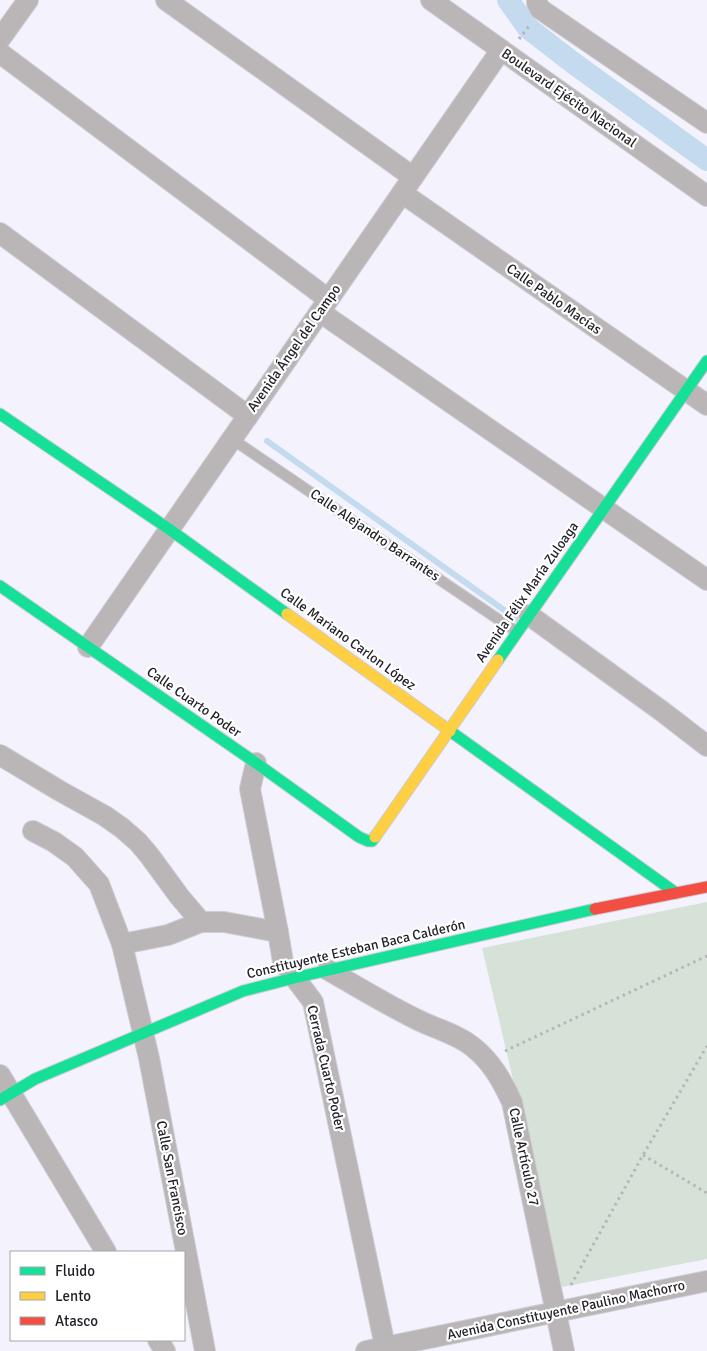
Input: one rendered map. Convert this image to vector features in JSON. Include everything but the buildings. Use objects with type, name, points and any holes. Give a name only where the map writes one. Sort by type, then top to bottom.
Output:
[{"type":"street","points":[[0,39],[28,0]]},
{"type":"street","points":[[166,0],[413,177]]},
{"type":"street","name":"Boulevard Ejécito Nacional","points":[[431,0],[509,47],[707,196]]},
{"type":"street","points":[[536,7],[707,123]]},
{"type":"street","name":"Avenida Ángel del Campo","points":[[88,647],[413,177],[509,47]]},
{"type":"street","points":[[0,53],[324,306],[707,580]]},
{"type":"street","name":"Calle Pablo Macías","points":[[402,193],[707,405]]},
{"type":"street","points":[[0,233],[248,416]]},
{"type":"street","name":"Avenida Félix María Zuloaga","points":[[371,841],[707,361]]},
{"type":"street","name":"Calle Mariano Carlon López","points":[[0,414],[169,529],[676,893]]},
{"type":"street","name":"Calle Cuarto Poder","points":[[0,586],[256,763],[359,837],[371,841]]},
{"type":"street","points":[[529,615],[664,712],[707,746]]},
{"type":"street","points":[[0,755],[105,816],[122,828],[149,855],[201,922]]},
{"type":"street","name":"Cerrada Cuarto Poder","points":[[256,763],[250,789],[283,962],[312,1002],[379,1350]]},
{"type":"street","name":"Calle San Francisco","points":[[33,831],[54,842],[75,857],[99,884],[122,944],[149,1058],[205,1351]]},
{"type":"street","name":"Constituyente Esteban Baca Calderón","points":[[6,1097],[35,1079],[242,991],[608,907],[707,887]]},
{"type":"street","points":[[122,944],[168,935],[201,922],[224,922],[278,932]]},
{"type":"street","name":"Calle Artículo 27","points":[[328,970],[419,1021],[460,1038],[487,1060],[503,1082],[512,1102],[564,1351]]},
{"type":"street","points":[[0,1075],[6,1097],[105,1251]]},
{"type":"street","name":"Avenida Constituyente Paulino Machorro","points":[[379,1350],[707,1281]]},
{"type":"lane","name":"Calle Alejandro Barrantes","points":[[232,438],[517,632]]},
{"type":"path","points":[[509,47],[536,7]]},
{"type":"path","points":[[487,1060],[707,956]]},
{"type":"path","points":[[556,1312],[643,1155],[707,1046]]},
{"type":"path","points":[[643,1155],[707,1193]]},
{"type":"shaded area","points":[[707,902],[707,1259],[562,1287],[482,948]]},
{"type":"waterway","points":[[508,0],[528,28],[707,160]]},
{"type":"waterway","points":[[267,441],[518,620]]},
{"type":"traffic: fast","points":[[498,660],[707,361]]},
{"type":"traffic: fast","points":[[0,414],[169,529],[287,614]]},
{"type":"traffic: fast","points":[[0,586],[256,763],[359,837],[368,841],[372,841],[375,837]]},
{"type":"traffic: fast","points":[[450,731],[676,893]]},
{"type":"traffic: fast","points":[[0,1100],[35,1079],[243,991],[595,909]]},
{"type":"traffic: slow","points":[[287,614],[450,731]]},
{"type":"traffic: slow","points":[[375,837],[498,660]]},
{"type":"traffic: jam","points":[[595,909],[707,887]]}]
